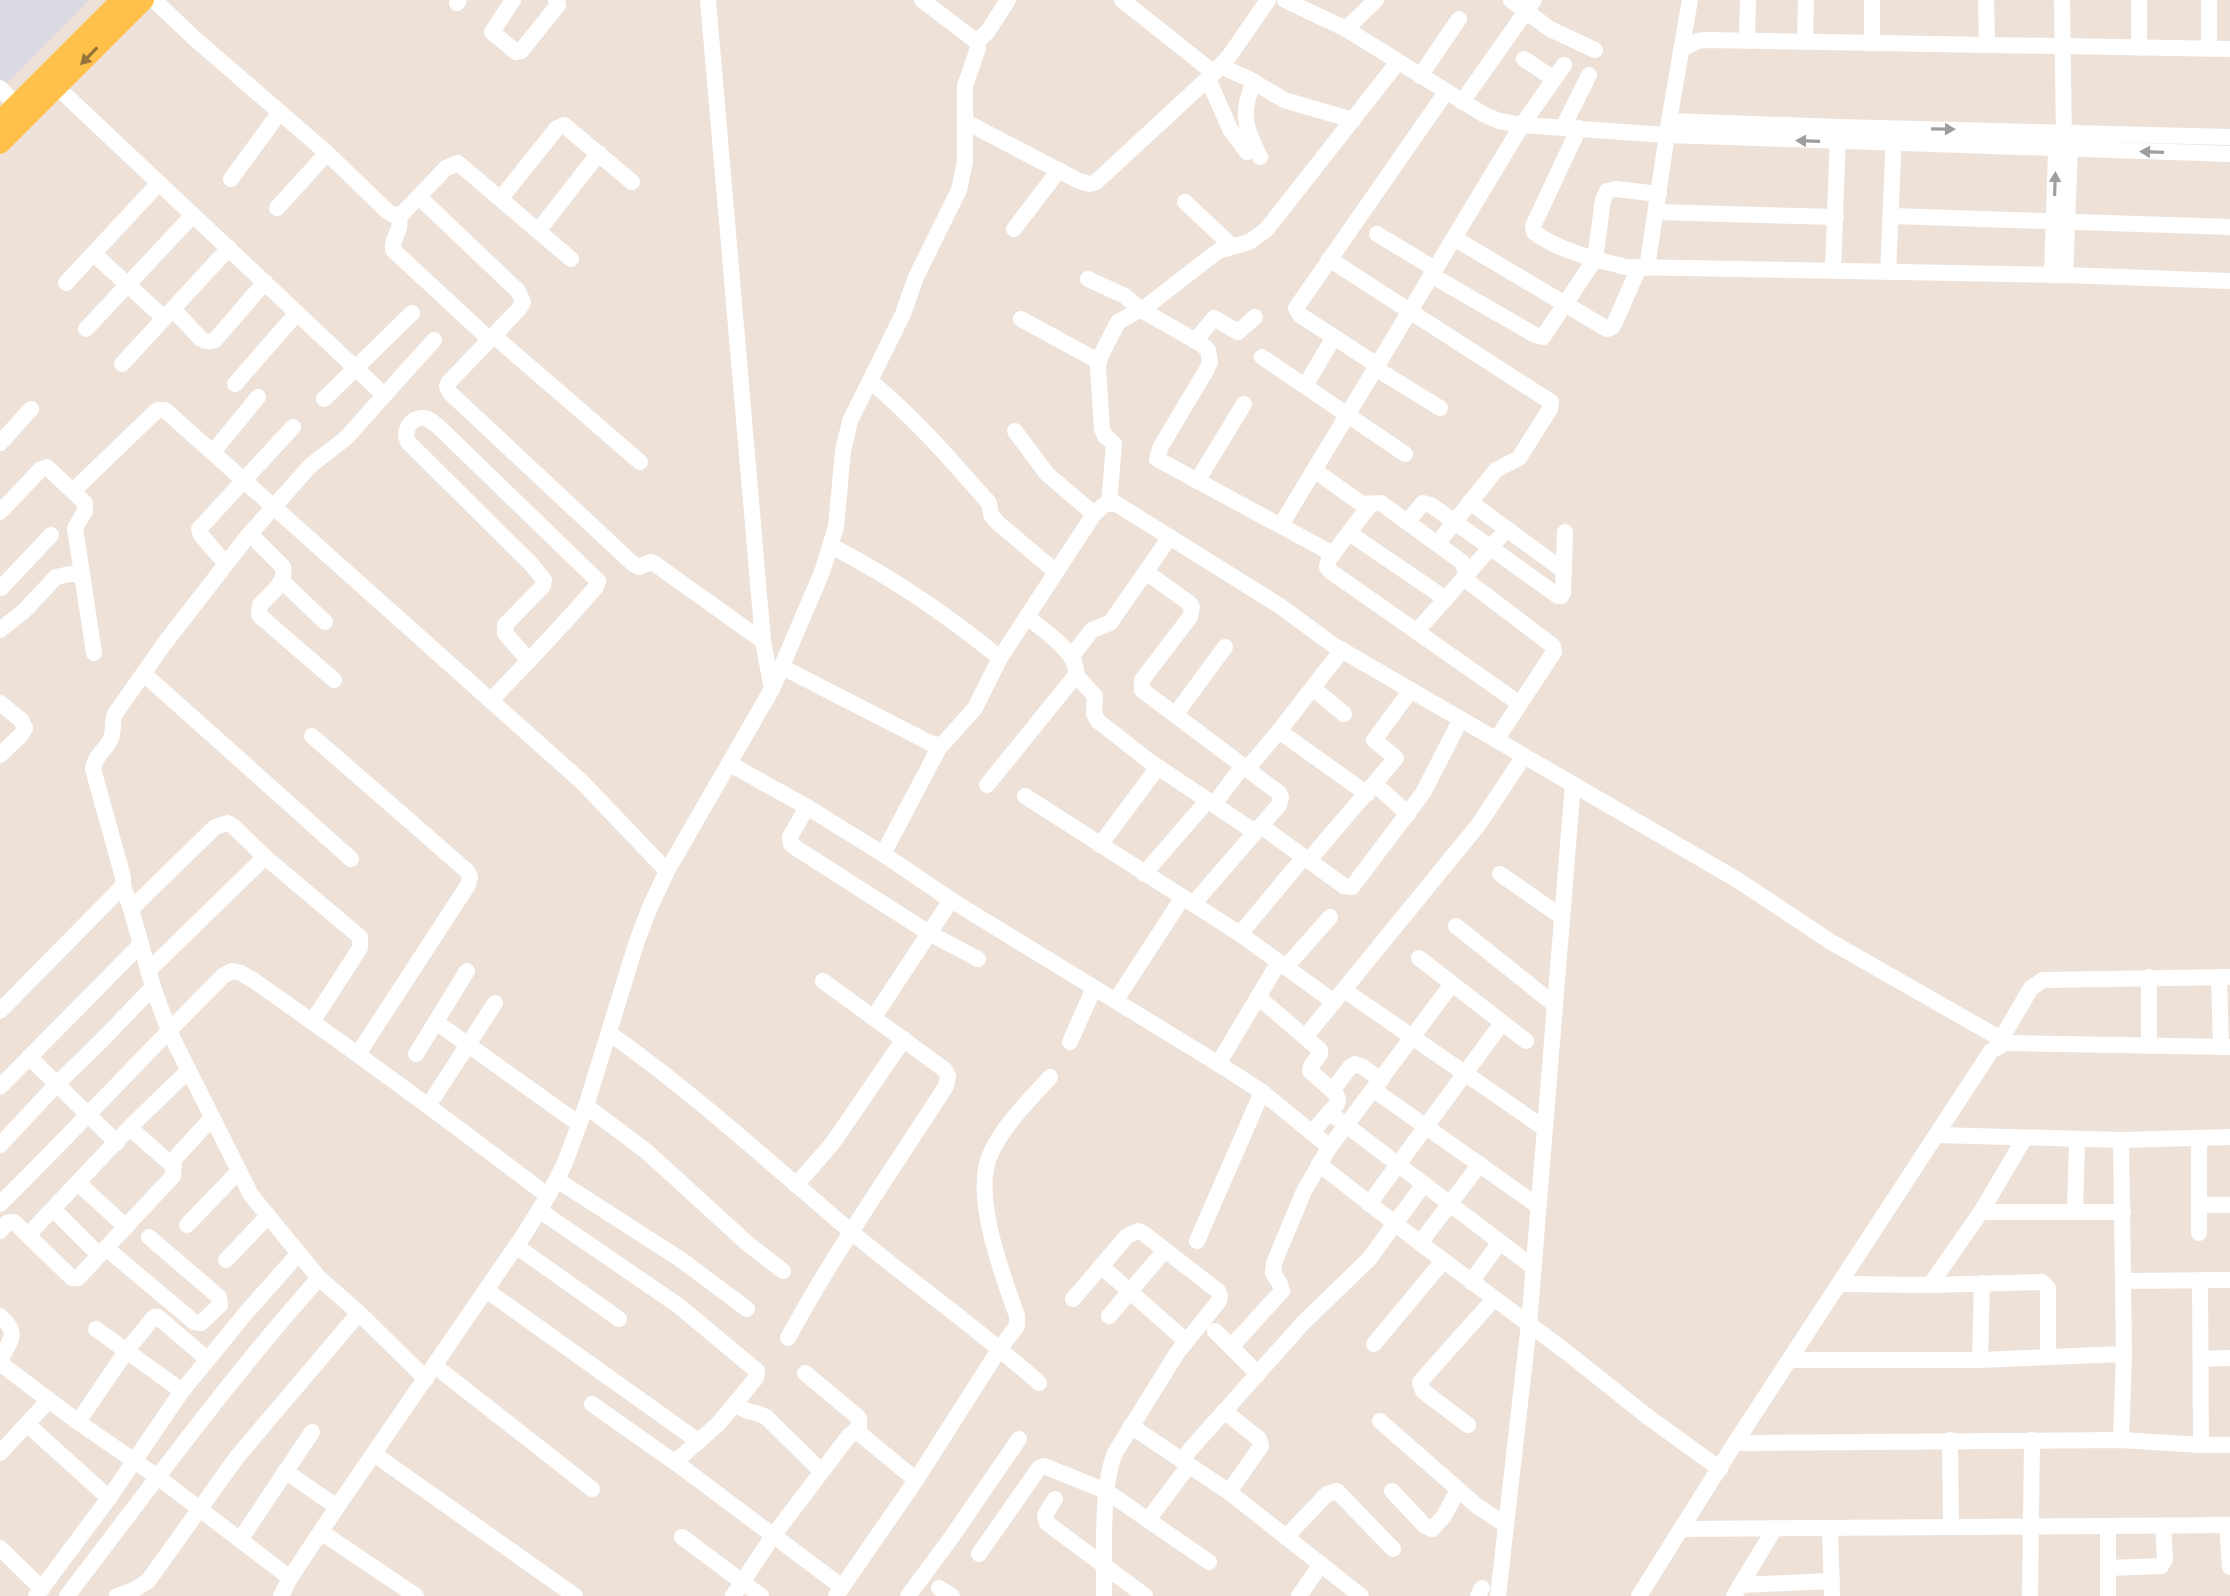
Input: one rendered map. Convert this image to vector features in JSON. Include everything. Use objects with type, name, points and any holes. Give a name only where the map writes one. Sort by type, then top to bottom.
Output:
[{"type":"main road","points":[[0,121],[121,0]]},
{"type":"main road","points":[[0,144],[144,0]]},
{"type":"street","points":[[154,0],[327,153],[387,211],[399,216]]},
{"type":"street","points":[[513,0],[492,32],[516,52],[521,51],[558,5],[556,0]]},
{"type":"street","points":[[708,0],[763,641],[772,689]]},
{"type":"street","points":[[281,1596],[337,1507],[516,1246],[557,1180],[586,1106],[637,941],[667,871],[772,689],[831,546],[836,527],[845,437],[850,421],[959,190],[965,162],[965,86],[978,48],[977,42],[922,0]]},
{"type":"street","points":[[977,42],[1008,0]]},
{"type":"street","points":[[1122,0],[1214,73],[1247,78],[1284,100],[1353,120]]},
{"type":"street","points":[[966,122],[1085,183],[1096,182],[1214,73],[1268,0]]},
{"type":"street","points":[[1285,0],[1346,29],[1462,102],[1499,121],[1522,125],[1894,136],[2063,145],[2230,137]]},
{"type":"street","points":[[1346,29],[1376,0]]},
{"type":"street","points":[[1511,0],[1530,6],[1550,29],[1595,50]]},
{"type":"street","points":[[1454,238],[1607,329],[1612,327],[1643,268],[1656,212],[1690,0]]},
{"type":"street","points":[[1747,41],[1748,0]]},
{"type":"street","points":[[1805,42],[1806,0]]},
{"type":"street","points":[[1872,0],[1872,43]]},
{"type":"street","points":[[1986,0],[1987,45]]},
{"type":"street","points":[[2059,275],[2063,145],[2062,0]]},
{"type":"street","points":[[2139,0],[2139,48]]},
{"type":"street","points":[[2209,0],[2209,49]]},
{"type":"street","points":[[1462,102],[1530,6]]},
{"type":"street","points":[[1420,76],[1459,19]]},
{"type":"street","points":[[1681,49],[1706,40],[2230,49]]},
{"type":"street","points":[[1281,525],[1522,125],[1559,72],[1524,59]]},
{"type":"street","points":[[1109,503],[1114,444],[1102,429],[1098,361],[1118,322],[1155,299],[1218,251],[1249,242],[1274,222],[1398,62]]},
{"type":"street","points":[[1214,73],[1230,129],[1253,155],[1245,113],[1247,78]]},
{"type":"street","points":[[1589,75],[1533,226],[1534,232],[1552,242],[1595,259],[1643,268],[2230,281]]},
{"type":"street","points":[[0,88],[16,105]]},
{"type":"street","points":[[58,88],[384,395]]},
{"type":"street","points":[[1440,408],[1300,315],[1296,308],[1446,92]]},
{"type":"street","points":[[231,179],[280,112]]},
{"type":"street","points":[[501,198],[562,125],[632,182]]},
{"type":"street","points":[[1833,270],[1838,134]]},
{"type":"street","points":[[1888,272],[1894,136]]},
{"type":"street","points":[[2123,142],[2230,154]]},
{"type":"street","points":[[277,208],[327,153]]},
{"type":"street","points":[[538,231],[599,153]]},
{"type":"street","points":[[399,216],[446,168],[458,163],[571,259]]},
{"type":"street","points":[[1014,229],[1059,170]]},
{"type":"street","points":[[66,283],[159,183]]},
{"type":"street","points":[[1377,234],[1539,337],[1545,335],[1595,259],[1607,191],[1616,189],[1659,194]]},
{"type":"street","points":[[419,197],[522,297],[522,305],[449,382],[450,393],[632,563],[639,567],[655,564],[763,641]]},
{"type":"street","points":[[1185,202],[1232,246]]},
{"type":"street","points":[[1656,212],[1836,217]]},
{"type":"street","points":[[86,329],[193,215]]},
{"type":"street","points":[[399,216],[401,227],[393,250],[640,462]]},
{"type":"street","points":[[1891,216],[2230,227]]},
{"type":"street","points":[[122,364],[229,248]]},
{"type":"street","points":[[94,254],[127,284],[205,342],[215,340],[265,282]]},
{"type":"street","points":[[1329,259],[1551,402],[1550,409],[1519,458],[1496,470],[1437,544]]},
{"type":"street","points":[[1088,279],[1125,296],[1140,309],[1208,350],[1210,362],[1157,459],[1333,554]]},
{"type":"street","points":[[235,384],[297,313]]},
{"type":"street","points":[[324,399],[412,313]]},
{"type":"street","points":[[1195,341],[1214,318],[1238,332],[1255,317]]},
{"type":"street","points":[[1021,319],[1098,361]]},
{"type":"street","points":[[1305,386],[1334,337]]},
{"type":"street","points":[[434,340],[346,438],[311,465],[226,564],[115,714],[111,740],[94,762],[94,777],[115,846],[123,886],[169,1031],[251,1195],[319,1278],[359,1313],[430,1373],[592,1489]]},
{"type":"street","points":[[1262,357],[1405,454]]},
{"type":"street","points":[[870,381],[935,441],[989,503],[991,515],[998,523],[1056,572]]},
{"type":"street","points":[[213,452],[258,397]]},
{"type":"street","points":[[1197,481],[1244,404]]},
{"type":"street","points":[[0,443],[31,409]]},
{"type":"street","points":[[73,491],[158,410],[165,410],[582,782],[667,871]]},
{"type":"street","points":[[491,700],[529,661],[596,587],[598,581],[442,430],[430,420],[416,419],[406,430],[408,442],[544,580],[543,586],[505,625],[505,633],[529,661]]},
{"type":"street","points":[[226,564],[199,529],[293,427]]},
{"type":"street","points":[[1015,431],[1047,474],[1094,514]]},
{"type":"street","points":[[0,512],[44,467],[51,469],[85,503],[86,507],[75,526],[94,653]]},
{"type":"street","points":[[1314,470],[1362,504],[1381,503],[1462,562],[1475,588],[1553,646],[1554,652],[1496,740]]},
{"type":"street","points":[[1470,502],[1564,571]]},
{"type":"street","points":[[883,854],[940,746],[972,712],[1000,658],[1094,514],[1109,503],[1115,503],[1291,613],[1342,650],[1744,884],[1831,942],[1999,1042],[2226,1047],[2224,977],[2043,980],[2031,988],[1999,1042],[1735,1443],[1639,1596]]},
{"type":"street","points":[[1407,522],[1419,507],[1427,503],[1558,596],[1563,593],[1565,532]]},
{"type":"street","points":[[1370,505],[1327,562],[1330,571],[1520,704]]},
{"type":"street","points":[[1417,631],[1507,529]]},
{"type":"street","points":[[1349,533],[1446,599]]},
{"type":"street","points":[[250,534],[283,567],[284,575],[260,605],[259,615],[334,680]]},
{"type":"street","points":[[0,598],[3,595],[0,588],[51,535]]},
{"type":"street","points":[[1071,657],[1092,630],[1110,623],[1170,537]]},
{"type":"street","points":[[831,546],[884,574],[952,619],[1000,658]]},
{"type":"street","points":[[1116,1000],[1188,900],[1258,829],[1279,805],[1281,797],[1141,687],[1190,617],[1192,607],[1146,572]]},
{"type":"street","points":[[0,630],[24,611],[56,577],[81,574]]},
{"type":"street","points":[[282,581],[325,622]]},
{"type":"street","points":[[987,785],[1076,675],[1077,666],[1071,657],[1053,637],[1027,617]]},
{"type":"street","points":[[1175,715],[1225,647]]},
{"type":"street","points":[[1144,874],[1279,731],[1342,650]]},
{"type":"street","points":[[782,667],[940,746]]},
{"type":"street","points":[[144,674],[351,859]]},
{"type":"street","points":[[1076,675],[1095,696],[1094,714],[1098,721],[1158,767],[1211,802],[1306,859],[1344,886],[1352,887],[1432,778],[1461,719]]},
{"type":"street","points":[[1313,688],[1344,714]]},
{"type":"street","points":[[1240,934],[1396,758],[1374,740],[1411,690]]},
{"type":"street","points":[[0,703],[21,720],[25,728],[0,755]]},
{"type":"street","points":[[1279,731],[1408,814]]},
{"type":"street","points":[[312,736],[467,871],[470,877],[468,885],[358,1054]]},
{"type":"street","points":[[1306,1036],[1472,833],[1524,756]]},
{"type":"street","points":[[730,764],[807,807],[1262,1092],[1329,1148]]},
{"type":"street","points":[[1100,845],[1158,767]]},
{"type":"street","points":[[1486,1593],[1506,1525],[1529,1324],[1573,784]]},
{"type":"street","points":[[1025,796],[1282,964],[1412,1037],[1544,1128]]},
{"type":"street","points":[[807,807],[790,837],[791,844],[929,933],[978,959]]},
{"type":"street","points":[[131,909],[215,827],[220,824],[233,826],[360,937],[360,948],[312,1022]]},
{"type":"street","points":[[149,970],[265,857]]},
{"type":"street","points":[[1500,874],[1562,917]]},
{"type":"street","points":[[0,1011],[123,886]]},
{"type":"street","points":[[874,1017],[951,900]]},
{"type":"street","points":[[1218,1064],[1258,997],[1282,964],[1330,917]]},
{"type":"street","points":[[1456,926],[1555,1005]]},
{"type":"street","points":[[0,1087],[141,944]]},
{"type":"street","points":[[1419,958],[1526,1041]]},
{"type":"street","points":[[0,1204],[223,976],[232,971],[241,973],[443,1116],[543,1203],[679,1306],[757,1371],[756,1378],[735,1404],[675,1462]]},
{"type":"street","points":[[416,1054],[467,971]]},
{"type":"street","points":[[2149,977],[2149,1046]]},
{"type":"street","points":[[788,1338],[816,1285],[948,1080],[947,1072],[823,981]]},
{"type":"street","points":[[1231,1347],[1282,1291],[1273,1273],[1274,1263],[1304,1191],[1319,1164],[1452,984]]},
{"type":"street","points":[[0,1145],[153,987]]},
{"type":"street","points":[[1070,1042],[1094,988]]},
{"type":"street","points":[[1258,997],[1317,1046],[1320,1054],[1310,1071],[1338,1099],[1312,1132]]},
{"type":"street","points":[[434,1097],[495,1003]]},
{"type":"street","points":[[436,1022],[579,1124]]},
{"type":"street","points":[[1369,1204],[1502,1023]]},
{"type":"street","points":[[609,1033],[696,1098],[852,1232],[1000,1348],[1039,1383]]},
{"type":"street","points":[[796,1185],[832,1144],[904,1039]]},
{"type":"street","points":[[29,1057],[117,1143]]},
{"type":"street","points":[[1332,1091],[1350,1067],[1355,1064],[1363,1067],[1378,1085],[1426,1127],[1538,1206]]},
{"type":"street","points":[[28,1235],[188,1071]]},
{"type":"street","points":[[592,1404],[773,1536],[839,1592],[1017,1326],[1018,1320],[995,1247],[984,1179],[993,1148],[1050,1077]]},
{"type":"street","points":[[1197,1241],[1262,1092]]},
{"type":"street","points":[[586,1106],[646,1151],[748,1244],[783,1271]]},
{"type":"street","points":[[1329,1112],[1533,1267]]},
{"type":"street","points":[[3,1222],[14,1222],[74,1279],[78,1278],[173,1176],[177,1156],[212,1118]]},
{"type":"street","points":[[130,1128],[173,1166]]},
{"type":"street","points":[[1937,1135],[2121,1140],[2230,1137]]},
{"type":"street","points":[[2199,1138],[2199,1233]]},
{"type":"street","points":[[1930,1285],[1981,1212],[2024,1139]]},
{"type":"street","points":[[2075,1212],[2077,1139]]},
{"type":"street","points":[[2121,1140],[2124,1281],[2121,1440]]},
{"type":"street","points":[[1319,1164],[1720,1469]]},
{"type":"street","points":[[1420,1243],[1480,1164]]},
{"type":"street","points":[[187,1225],[239,1171]]},
{"type":"street","points":[[557,1180],[680,1259],[747,1309]]},
{"type":"street","points":[[78,1183],[126,1227]]},
{"type":"street","points":[[1148,1520],[1185,1462],[1224,1411],[1313,1313],[1363,1266],[1424,1184]]},
{"type":"street","points":[[2199,1205],[2230,1205]]},
{"type":"street","points":[[53,1209],[102,1252],[194,1322],[201,1323],[220,1305],[220,1299],[149,1237]]},
{"type":"street","points":[[1981,1212],[2123,1212]]},
{"type":"street","points":[[226,1260],[268,1216]]},
{"type":"street","points":[[1073,1299],[1133,1232],[1143,1233],[1218,1291],[1220,1296],[1167,1366],[1110,1464],[1106,1491],[1104,1596]]},
{"type":"street","points":[[1471,1282],[1500,1242]]},
{"type":"street","points":[[516,1246],[619,1319]]},
{"type":"street","points":[[1109,1316],[1165,1250]]},
{"type":"street","points":[[0,1548],[39,1592],[109,1498],[182,1391],[299,1253]]},
{"type":"street","points":[[1374,1344],[1443,1261]]},
{"type":"street","points":[[1101,1266],[1186,1341]]},
{"type":"street","points":[[67,1596],[211,1406],[319,1278]]},
{"type":"street","points":[[2200,1280],[2201,1445]]},
{"type":"street","points":[[2124,1281],[2230,1280]]},
{"type":"street","points":[[1841,1284],[2038,1281],[2048,1288],[2048,1357]]},
{"type":"street","points":[[1980,1360],[1982,1283]]},
{"type":"street","points":[[486,1290],[698,1441]]},
{"type":"street","points":[[1468,1425],[1423,1391],[1420,1382],[1494,1299]]},
{"type":"street","points":[[117,1596],[148,1581],[237,1457],[359,1313]]},
{"type":"street","points":[[0,1316],[10,1325],[13,1333],[2,1355],[2,1363],[48,1401],[159,1478],[290,1578]]},
{"type":"street","points":[[78,1422],[127,1350],[156,1316],[207,1359]]},
{"type":"street","points":[[96,1329],[182,1391]]},
{"type":"street","points":[[1215,1331],[1258,1374]]},
{"type":"street","points":[[1791,1360],[1980,1360],[2124,1354]]},
{"type":"street","points":[[2201,1359],[2230,1358]]},
{"type":"street","points":[[805,1373],[859,1418],[859,1433],[916,1480]]},
{"type":"street","points":[[3,1443],[27,1424],[48,1401]]},
{"type":"street","points":[[735,1404],[744,1411],[766,1417],[821,1471]]},
{"type":"street","points":[[1224,1411],[1259,1439],[1261,1446],[1229,1492]]},
{"type":"street","points":[[1380,1421],[1484,1512],[1506,1525]]},
{"type":"street","points":[[27,1424],[109,1498]]},
{"type":"street","points":[[1131,1426],[1229,1492],[1361,1596]]},
{"type":"street","points":[[737,1589],[821,1471],[858,1428]]},
{"type":"street","points":[[240,1540],[312,1432]]},
{"type":"street","points":[[908,1596],[1019,1439]]},
{"type":"street","points":[[1950,1440],[1951,1527]]},
{"type":"street","points":[[2030,1596],[2032,1440]]},
{"type":"street","points":[[1735,1443],[2121,1440],[2230,1445]]},
{"type":"street","points":[[374,1454],[575,1596]]},
{"type":"street","points":[[979,1554],[1041,1466],[1106,1491],[1209,1562]]},
{"type":"street","points":[[285,1471],[337,1507]]},
{"type":"street","points":[[1392,1491],[1425,1526],[1432,1529],[1444,1516],[1458,1490]]},
{"type":"street","points":[[1286,1537],[1327,1494],[1337,1491],[1393,1549]]},
{"type":"street","points":[[1055,1499],[1045,1520],[1145,1596]]},
{"type":"street","points":[[2108,1526],[2108,1596]]},
{"type":"street","points":[[2108,1568],[2161,1566],[2165,1559],[2163,1526]]},
{"type":"street","points":[[1681,1529],[2228,1526],[2230,1567]]},
{"type":"street","points":[[1738,1591],[1775,1528]]},
{"type":"street","points":[[1738,1591],[1832,1588],[1830,1528]]},
{"type":"street","points":[[321,1532],[410,1595]]},
{"type":"street","points":[[682,1537],[737,1589],[761,1596]]},
{"type":"street","points":[[1299,1596],[1321,1564]]},
{"type":"shaded area","points":[[0,0],[89,0],[0,90]]}]
